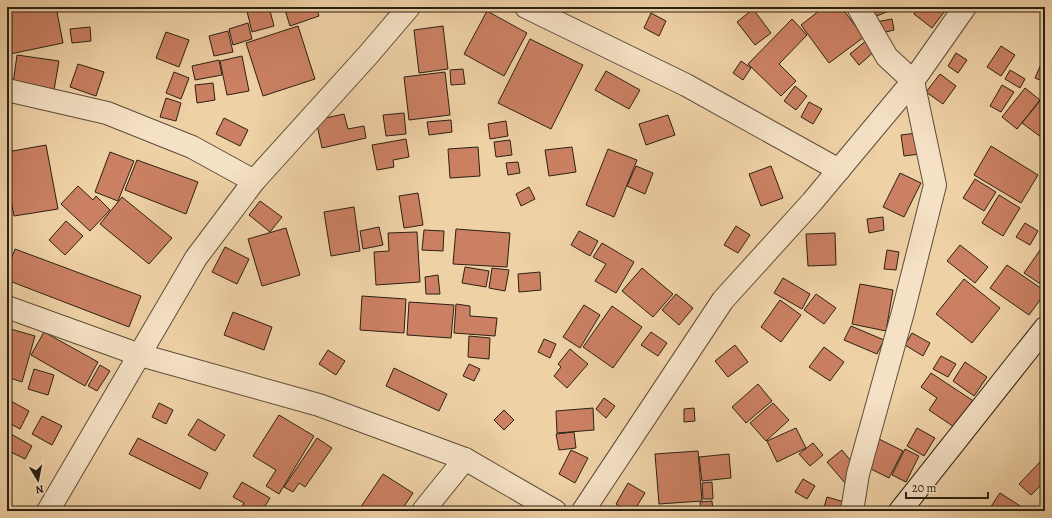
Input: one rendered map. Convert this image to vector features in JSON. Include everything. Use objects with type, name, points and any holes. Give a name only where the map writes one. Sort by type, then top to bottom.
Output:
[{"type":"street","points":[[48,511],[196,258],[254,181],[368,55],[409,7]]},
{"type":"street","points":[[526,7],[686,85],[839,170]]},
{"type":"street","points":[[852,511],[858,474],[903,312],[935,185],[913,81],[887,58],[858,7]]},
{"type":"street","points":[[583,511],[723,300],[812,202],[913,81],[965,7]]},
{"type":"street","points":[[7,90],[106,113],[192,147],[254,181]]},
{"type":"street","points":[[7,307],[140,355],[319,405],[465,459],[555,511]]},
{"type":"street","points":[[900,511],[1045,328]]},
{"type":"street","points":[[424,511],[465,459]]},
{"type":"building","points":[[7,7],[56,7],[63,43],[10,54],[7,40]]},
{"type":"building","points":[[246,7],[269,7],[274,26],[252,32]]},
{"type":"building","points":[[284,7],[316,7],[319,16],[290,26]]},
{"type":"building","points":[[824,7],[841,7],[864,37],[829,63],[801,25]]},
{"type":"building","points":[[869,7],[888,7],[889,11],[874,17]]},
{"type":"building","points":[[919,7],[948,7],[932,28],[914,14]]},
{"type":"building","points":[[753,9],[771,33],[755,45],[737,22]]},
{"type":"building","points":[[487,11],[527,33],[504,76],[464,54]]},
{"type":"building","points":[[651,13],[666,21],[659,36],[644,28]]},
{"type":"building","points":[[792,19],[807,35],[779,64],[796,81],[781,96],[748,64]]},
{"type":"building","points":[[892,19],[894,30],[878,34],[876,22]]},
{"type":"building","points":[[248,23],[252,39],[233,45],[229,29]]},
{"type":"building","points":[[298,26],[315,79],[263,96],[246,43]]},
{"type":"building","points":[[443,26],[448,69],[419,73],[414,30]]},
{"type":"building","points":[[90,27],[91,41],[72,43],[70,29]]},
{"type":"building","points":[[228,31],[233,52],[214,56],[209,36]]},
{"type":"building","points":[[166,32],[189,40],[179,67],[156,58]]},
{"type":"building","points":[[530,39],[583,65],[551,129],[498,103]]},
{"type":"building","points":[[867,40],[876,50],[859,65],[850,54]]},
{"type":"building","points":[[1001,46],[1015,55],[1001,76],[987,67]]},
{"type":"building","points":[[956,53],[967,60],[958,73],[948,66]]},
{"type":"building","points":[[17,55],[59,61],[54,90],[13,84]]},
{"type":"building","points":[[1045,55],[1045,82],[1035,78]]},
{"type":"building","points":[[242,56],[249,91],[227,95],[220,61]]},
{"type":"building","points":[[219,60],[222,75],[195,80],[192,66]]},
{"type":"building","points":[[741,61],[751,68],[743,80],[733,73]]},
{"type":"building","points":[[78,64],[104,72],[96,96],[70,87]]},
{"type":"building","points":[[463,69],[465,84],[451,85],[450,70]]},
{"type":"building","points":[[1010,70],[1025,79],[1020,88],[1005,79]]},
{"type":"building","points":[[606,71],[640,90],[629,109],[595,90]]},
{"type":"building","points":[[174,72],[189,78],[181,99],[166,93]]},
{"type":"building","points":[[445,72],[450,115],[409,120],[404,77]]},
{"type":"building","points":[[940,74],[956,86],[943,104],[926,92]]},
{"type":"building","points":[[213,83],[215,100],[197,103],[195,85]]},
{"type":"building","points":[[1002,85],[1014,92],[1001,112],[990,106]]},
{"type":"building","points":[[795,86],[807,96],[796,110],[784,101]]},
{"type":"building","points":[[1025,88],[1040,100],[1017,129],[1002,117]]},
{"type":"building","points":[[1043,97],[1045,99],[1045,140],[1022,123]]},
{"type":"building","points":[[166,98],[181,103],[176,121],[160,117]]},
{"type":"building","points":[[809,102],[822,109],[813,124],[801,117]]},
{"type":"building","points":[[404,113],[406,134],[386,136],[383,115]]},
{"type":"building","points":[[344,114],[348,129],[364,126],[366,138],[322,148],[316,120]]},
{"type":"building","points":[[668,115],[675,135],[646,145],[639,124]]},
{"type":"building","points":[[224,118],[248,130],[240,146],[216,134]]},
{"type":"building","points":[[451,120],[452,132],[429,135],[427,122]]},
{"type":"building","points":[[506,121],[508,136],[490,139],[488,124]]},
{"type":"building","points":[[917,133],[920,154],[904,156],[901,135]]},
{"type":"building","points":[[406,139],[409,157],[393,160],[394,167],[377,170],[372,145]]},
{"type":"building","points":[[510,140],[512,155],[496,157],[494,142]]},
{"type":"building","points":[[46,145],[58,209],[14,216],[7,178],[7,152]]},
{"type":"building","points":[[991,146],[1038,175],[1021,203],[974,175]]},
{"type":"building","points":[[478,147],[480,176],[450,178],[448,149]]},
{"type":"building","points":[[572,147],[576,172],[549,176],[545,150]]},
{"type":"building","points":[[608,149],[637,160],[614,217],[586,205]]},
{"type":"building","points":[[110,152],[134,161],[118,201],[95,192]]},
{"type":"building","points":[[137,160],[198,182],[186,214],[125,190]]},
{"type":"building","points":[[518,162],[520,173],[508,175],[506,163]]},
{"type":"building","points":[[636,166],[653,173],[645,194],[627,186]]},
{"type":"building","points":[[771,166],[783,198],[761,206],[749,174]]},
{"type":"building","points":[[900,173],[921,183],[904,217],[883,207]]},
{"type":"building","points":[[975,179],[996,192],[984,211],[963,198]]},
{"type":"building","points":[[78,186],[93,200],[96,196],[110,210],[90,231],[61,204]]},
{"type":"building","points":[[529,187],[535,199],[521,206],[516,194]]},
{"type":"building","points":[[418,193],[423,225],[404,228],[399,196]]},
{"type":"building","points":[[999,195],[1020,208],[1003,236],[982,223]]},
{"type":"building","points":[[122,197],[172,238],[149,264],[100,224]]},
{"type":"building","points":[[260,201],[282,217],[270,232],[249,215]]},
{"type":"building","points":[[354,207],[360,251],[331,256],[324,212]]},
{"type":"building","points":[[883,217],[884,230],[869,233],[867,219]]},
{"type":"building","points":[[66,221],[83,236],[65,255],[49,240]]},
{"type":"building","points":[[1025,223],[1038,231],[1030,245],[1016,237]]},
{"type":"building","points":[[736,226],[750,235],[738,253],[724,245]]},
{"type":"building","points":[[379,227],[383,245],[363,249],[360,231]]},
{"type":"building","points":[[286,228],[300,275],[262,286],[248,239]]},
{"type":"building","points":[[456,229],[510,233],[507,267],[453,264]]},
{"type":"building","points":[[424,230],[444,231],[443,251],[422,250]]},
{"type":"building","points":[[579,231],[598,241],[590,256],[571,245]]},
{"type":"building","points":[[417,232],[420,282],[376,285],[374,252],[389,251],[388,233]]},
{"type":"building","points":[[835,233],[836,265],[808,266],[806,234]]},
{"type":"building","points":[[602,243],[634,262],[616,293],[595,281],[606,264],[593,257]]},
{"type":"building","points":[[1045,243],[1045,287],[1024,273]]},
{"type":"building","points":[[960,245],[988,267],[975,283],[947,261]]},
{"type":"building","points":[[225,247],[249,259],[237,284],[212,272]]},
{"type":"building","points":[[15,249],[141,296],[129,327],[7,280],[7,270]]},
{"type":"building","points":[[887,250],[899,252],[896,270],[884,269]]},
{"type":"building","points":[[1007,265],[1045,291],[1029,315],[990,288]]},
{"type":"building","points":[[465,267],[489,271],[486,287],[462,283]]},
{"type":"building","points":[[492,268],[509,270],[505,291],[489,288]]},
{"type":"building","points":[[642,268],[673,294],[653,317],[622,291]]},
{"type":"building","points":[[540,272],[541,290],[519,292],[518,274]]},
{"type":"building","points":[[438,275],[440,294],[426,294],[425,277]]},
{"type":"building","points":[[783,278],[810,294],[802,309],[774,293]]},
{"type":"building","points":[[964,279],[1000,308],[972,343],[936,314]]},
{"type":"building","points":[[860,284],[893,290],[886,331],[852,324]]},
{"type":"building","points":[[676,294],[693,308],[679,325],[662,310]]},
{"type":"building","points":[[816,294],[836,308],[824,324],[804,310]]},
{"type":"building","points":[[362,296],[406,299],[404,333],[360,330]]},
{"type":"building","points":[[780,300],[801,315],[781,342],[761,327]]},
{"type":"building","points":[[409,302],[454,305],[451,338],[407,335]]},
{"type":"building","points":[[456,304],[470,306],[470,316],[497,318],[495,336],[454,333]]},
{"type":"building","points":[[584,305],[600,315],[580,348],[563,337]]},
{"type":"building","points":[[612,306],[642,327],[613,368],[583,347]]},
{"type":"building","points":[[233,312],[272,327],[264,350],[224,335]]},
{"type":"building","points":[[851,326],[884,340],[877,354],[844,340]]},
{"type":"building","points":[[7,328],[35,336],[22,382],[7,377]]},
{"type":"building","points":[[44,332],[98,362],[85,386],[31,355]]},
{"type":"building","points":[[651,332],[667,343],[658,356],[641,345]]},
{"type":"building","points":[[912,333],[930,343],[923,356],[905,345]]},
{"type":"building","points":[[469,336],[490,338],[489,359],[468,357]]},
{"type":"building","points":[[544,339],[556,344],[550,358],[538,352]]},
{"type":"building","points":[[735,345],[748,362],[728,377],[715,361]]},
{"type":"building","points":[[824,347],[844,362],[830,381],[809,367]]},
{"type":"building","points":[[570,349],[588,364],[567,388],[554,376],[561,367],[558,364]]},
{"type":"building","points":[[328,350],[345,361],[336,375],[319,364]]},
{"type":"building","points":[[941,356],[956,364],[948,377],[933,369]]},
{"type":"building","points":[[965,362],[987,377],[974,396],[953,381]]},
{"type":"building","points":[[469,364],[480,369],[474,381],[463,376]]},
{"type":"building","points":[[100,365],[110,371],[97,391],[88,386]]},
{"type":"building","points":[[394,368],[447,394],[439,411],[386,386]]},
{"type":"building","points":[[34,369],[54,375],[48,395],[28,389]]},
{"type":"building","points":[[931,373],[975,402],[957,429],[929,410],[937,398],[921,387]]},
{"type":"building","points":[[758,384],[772,401],[746,423],[732,407]]},
{"type":"building","points":[[604,398],[615,406],[606,418],[596,409]]},
{"type":"building","points":[[7,399],[29,411],[20,429],[7,422]]},
{"type":"building","points":[[159,403],[173,410],[166,424],[152,417]]},
{"type":"building","points":[[773,403],[789,420],[766,441],[750,423]]},
{"type":"building","points":[[593,408],[594,430],[557,433],[556,411]]},
{"type":"building","points":[[694,408],[695,421],[684,422],[684,409]]},
{"type":"building","points":[[504,410],[514,420],[504,430],[494,420]]},
{"type":"building","points":[[279,415],[314,436],[279,494],[266,486],[276,470],[253,456]]},
{"type":"building","points":[[42,416],[62,426],[52,445],[32,434]]},
{"type":"building","points":[[198,419],[225,435],[215,451],[188,435]]},
{"type":"building","points":[[796,428],[806,448],[777,462],[767,441]]},
{"type":"building","points":[[917,428],[935,438],[924,456],[907,446]]},
{"type":"building","points":[[574,432],[576,448],[559,450],[556,434]]},
{"type":"building","points":[[11,434],[32,446],[25,459],[7,450],[7,443]]},
{"type":"building","points":[[138,438],[208,473],[200,489],[129,454]]},
{"type":"building","points":[[317,438],[332,448],[305,487],[299,483],[293,492],[284,487]]},
{"type":"building","points":[[879,439],[903,451],[889,478],[865,466]]},
{"type":"building","points":[[813,443],[823,455],[810,466],[799,454]]},
{"type":"building","points":[[905,449],[919,456],[906,482],[892,475]]},
{"type":"building","points":[[571,450],[588,458],[575,483],[559,474]]},
{"type":"building","points":[[842,450],[859,471],[845,483],[827,462]]},
{"type":"building","points":[[698,451],[702,501],[659,504],[655,454]]},
{"type":"building","points":[[729,454],[731,478],[702,481],[699,457]]},
{"type":"building","points":[[1040,462],[1045,467],[1045,481],[1031,495],[1019,484]]},
{"type":"building","points":[[383,474],[413,493],[401,511],[358,511]]},
{"type":"building","points":[[803,479],[815,486],[807,499],[795,492]]},
{"type":"building","points":[[242,482],[270,498],[262,511],[239,511],[244,503],[233,497]]},
{"type":"building","points":[[712,482],[713,499],[703,499],[702,483]]},
{"type":"building","points":[[628,483],[645,493],[634,511],[628,511],[616,504]]},
{"type":"building","points":[[1000,493],[1028,511],[988,511]]},
{"type":"building","points":[[827,497],[848,503],[845,511],[823,511]]},
{"type":"building","points":[[712,501],[713,511],[701,511],[700,502]]}]
